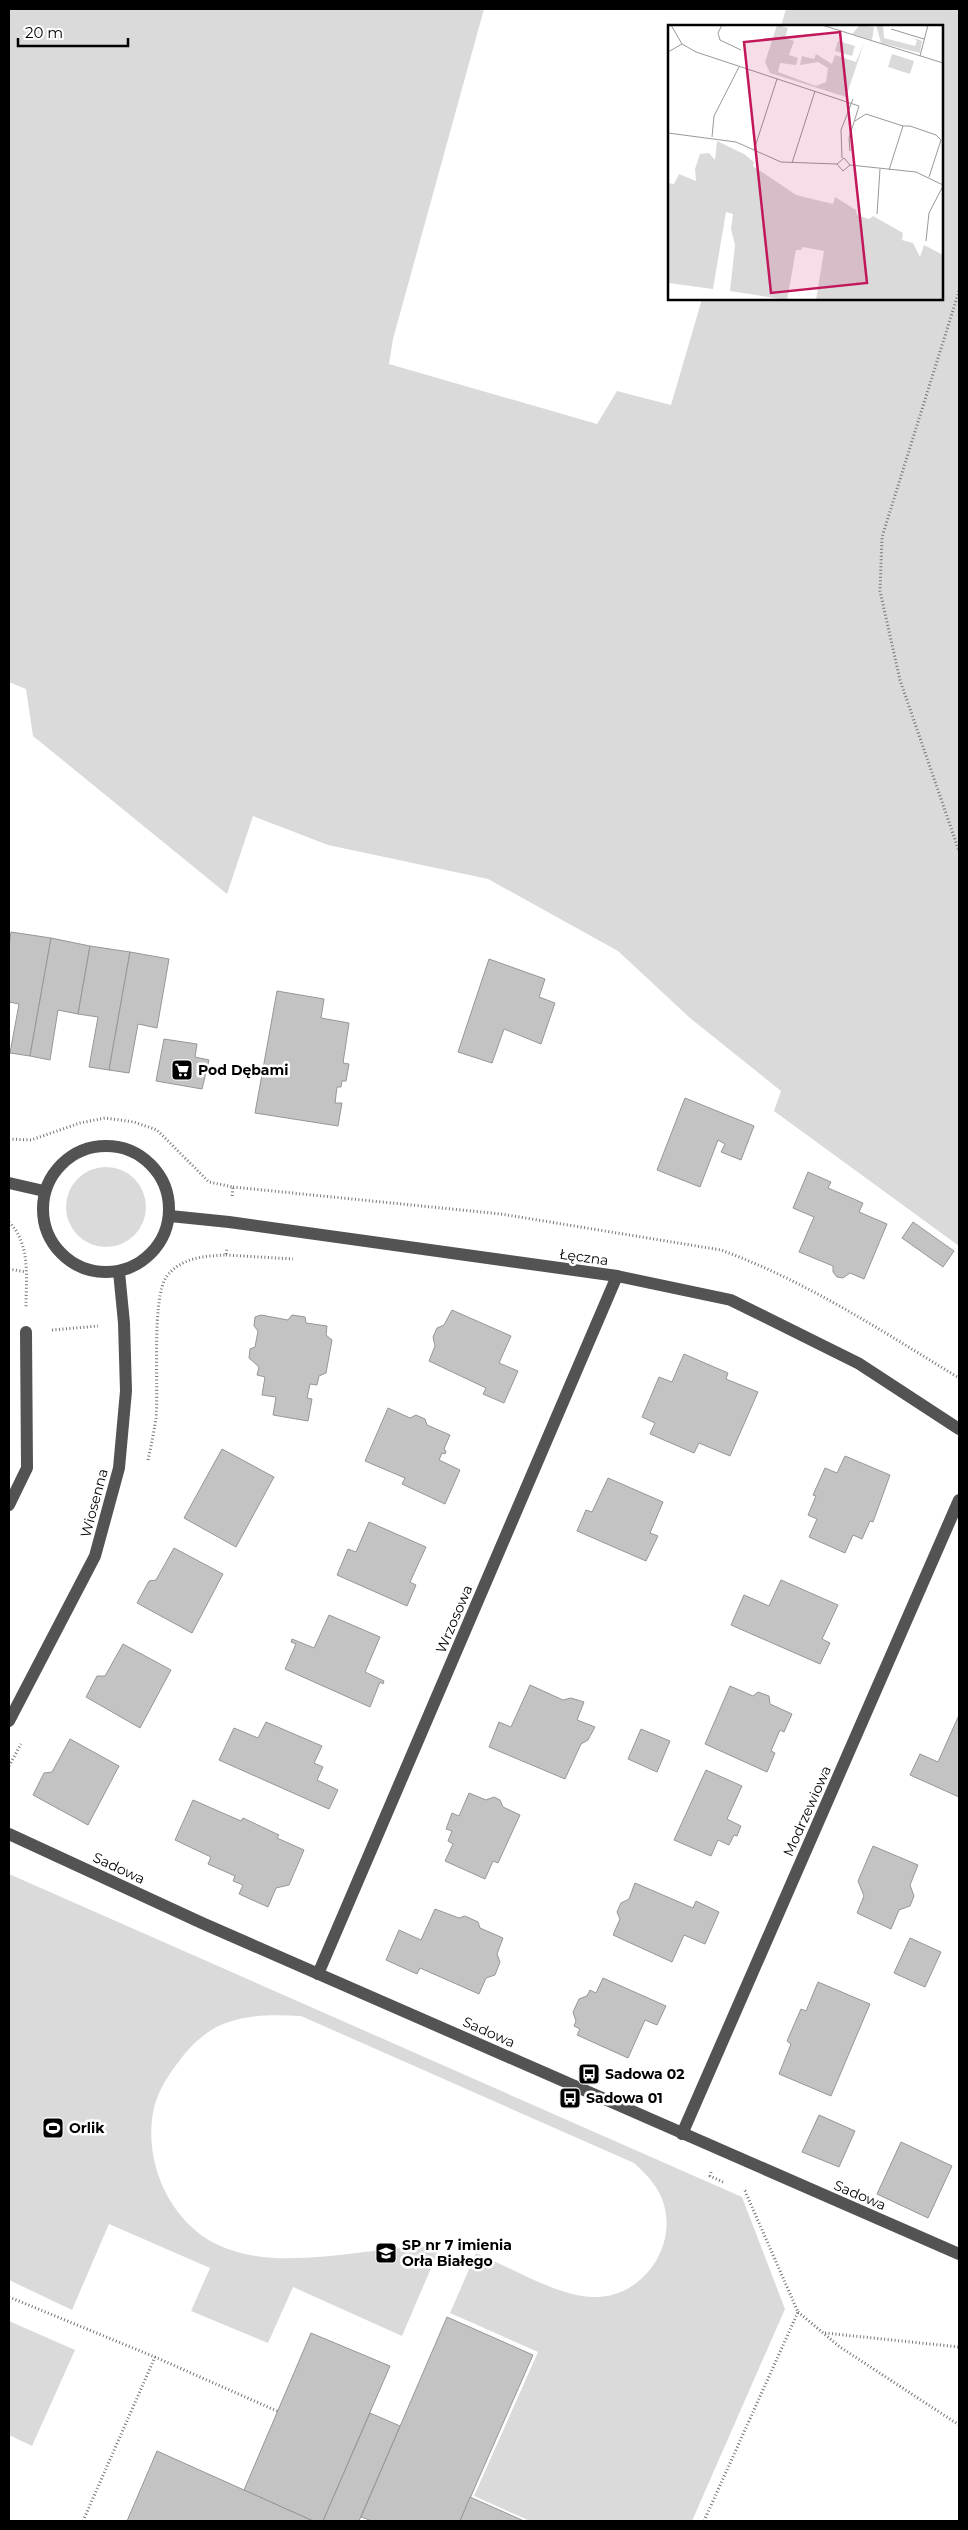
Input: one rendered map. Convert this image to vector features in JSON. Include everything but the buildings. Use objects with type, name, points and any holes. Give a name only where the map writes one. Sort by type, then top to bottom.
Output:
[{"type":"street","points":[[114,1145],[146,1158],[167,1188],[170,1216],[163,1239],[146,1260],[119,1272],[92,1271],[68,1260],[48,1238],[42,1213],[44,1191],[58,1167],[81,1150],[114,1145]]},
{"type":"street","points":[[9,1183],[44,1191]]},
{"type":"street","name":"Łęczna","points":[[170,1216],[229,1222],[617,1276],[731,1300],[858,1363],[959,1430]]},
{"type":"street","name":"Wiosenna","points":[[9,1721],[95,1556],[119,1468],[126,1391],[124,1324],[119,1272]]},
{"type":"street","name":"Wrzosowa","points":[[318,1974],[617,1276]]},
{"type":"street","points":[[9,1505],[26,1468],[26,1332]]},
{"type":"street","name":"Modrzewiowa","points":[[682,2134],[959,1500]]},
{"type":"street","name":"Sadowa","points":[[9,1834],[318,1974],[959,2254]]},
{"type":"path","points":[[959,291],[882,537],[880,591],[900,680],[959,851]]},
{"type":"path","points":[[9,1139],[31,1140],[80,1123],[105,1118],[134,1122],[157,1130],[209,1182],[233,1186],[226,1255],[204,1256],[187,1260],[168,1276],[158,1294],[158,1320],[26,1332],[26,1256],[18,1234],[9,1222]]},
{"type":"path","points":[[9,1269],[26,1272]]},
{"type":"path","points":[[720,2151],[710,2176],[728,2184]]},
{"type":"path","points":[[736,2187],[745,2191],[798,2312],[840,2347],[959,2425]]},
{"type":"path","points":[[9,2297],[155,2357],[277,2411]]},
{"type":"path","points":[[704,2521],[798,2312]]},
{"type":"path","points":[[824,2333],[959,2347]]},
{"type":"path","points":[[84,2521],[155,2357]]},
{"type":"shaded area","points":[[9,9],[484,9],[393,339],[389,364],[597,424],[617,391],[671,405],[702,300],[943,300],[943,25],[781,25],[786,9],[959,9],[959,1246],[774,1111],[781,1091],[690,1018],[618,951],[488,879],[328,845],[253,816],[227,894],[33,736],[26,689],[9,682]]},
{"type":"shaded area","points":[[106,1167],[121,1170],[134,1179],[143,1192],[146,1207],[143,1222],[134,1235],[121,1244],[106,1247],[91,1244],[78,1235],[69,1222],[66,1207],[69,1192],[78,1179],[91,1170]]},
{"type":"shaded area","points":[[9,1874],[742,2197],[785,2309],[692,2521],[530,2521],[474,2496],[538,2352],[450,2313],[476,2253],[564,2292],[593,2297],[611,2295],[627,2289],[641,2279],[653,2266],[661,2251],[666,2234],[666,2216],[662,2199],[657,2189],[634,2163],[301,2016],[263,2016],[235,2020],[213,2029],[189,2049],[167,2078],[153,2113],[151,2132],[157,2170],[173,2206],[185,2221],[200,2234],[216,2244],[242,2253],[269,2258],[297,2258],[413,2247],[440,2247],[402,2336],[293,2287],[268,2343],[191,2311],[210,2268],[109,2224],[72,2310],[9,2280]]},
{"type":"shaded area","points":[[9,2321],[75,2350],[32,2446],[9,2435]]},
{"type":"place","name":"Pod Dębami","points":[[182,1070]]},
{"type":"place","name":"Sadowa 02","points":[[589,2074]]},
{"type":"place","name":"Sadowa 01","points":[[570,2098]]},
{"type":"place","name":"Orlik","points":[[53,2128]]},
{"type":"place","name":"SP nr 7 imienia Orła Białego","points":[[386,2253]]}]
